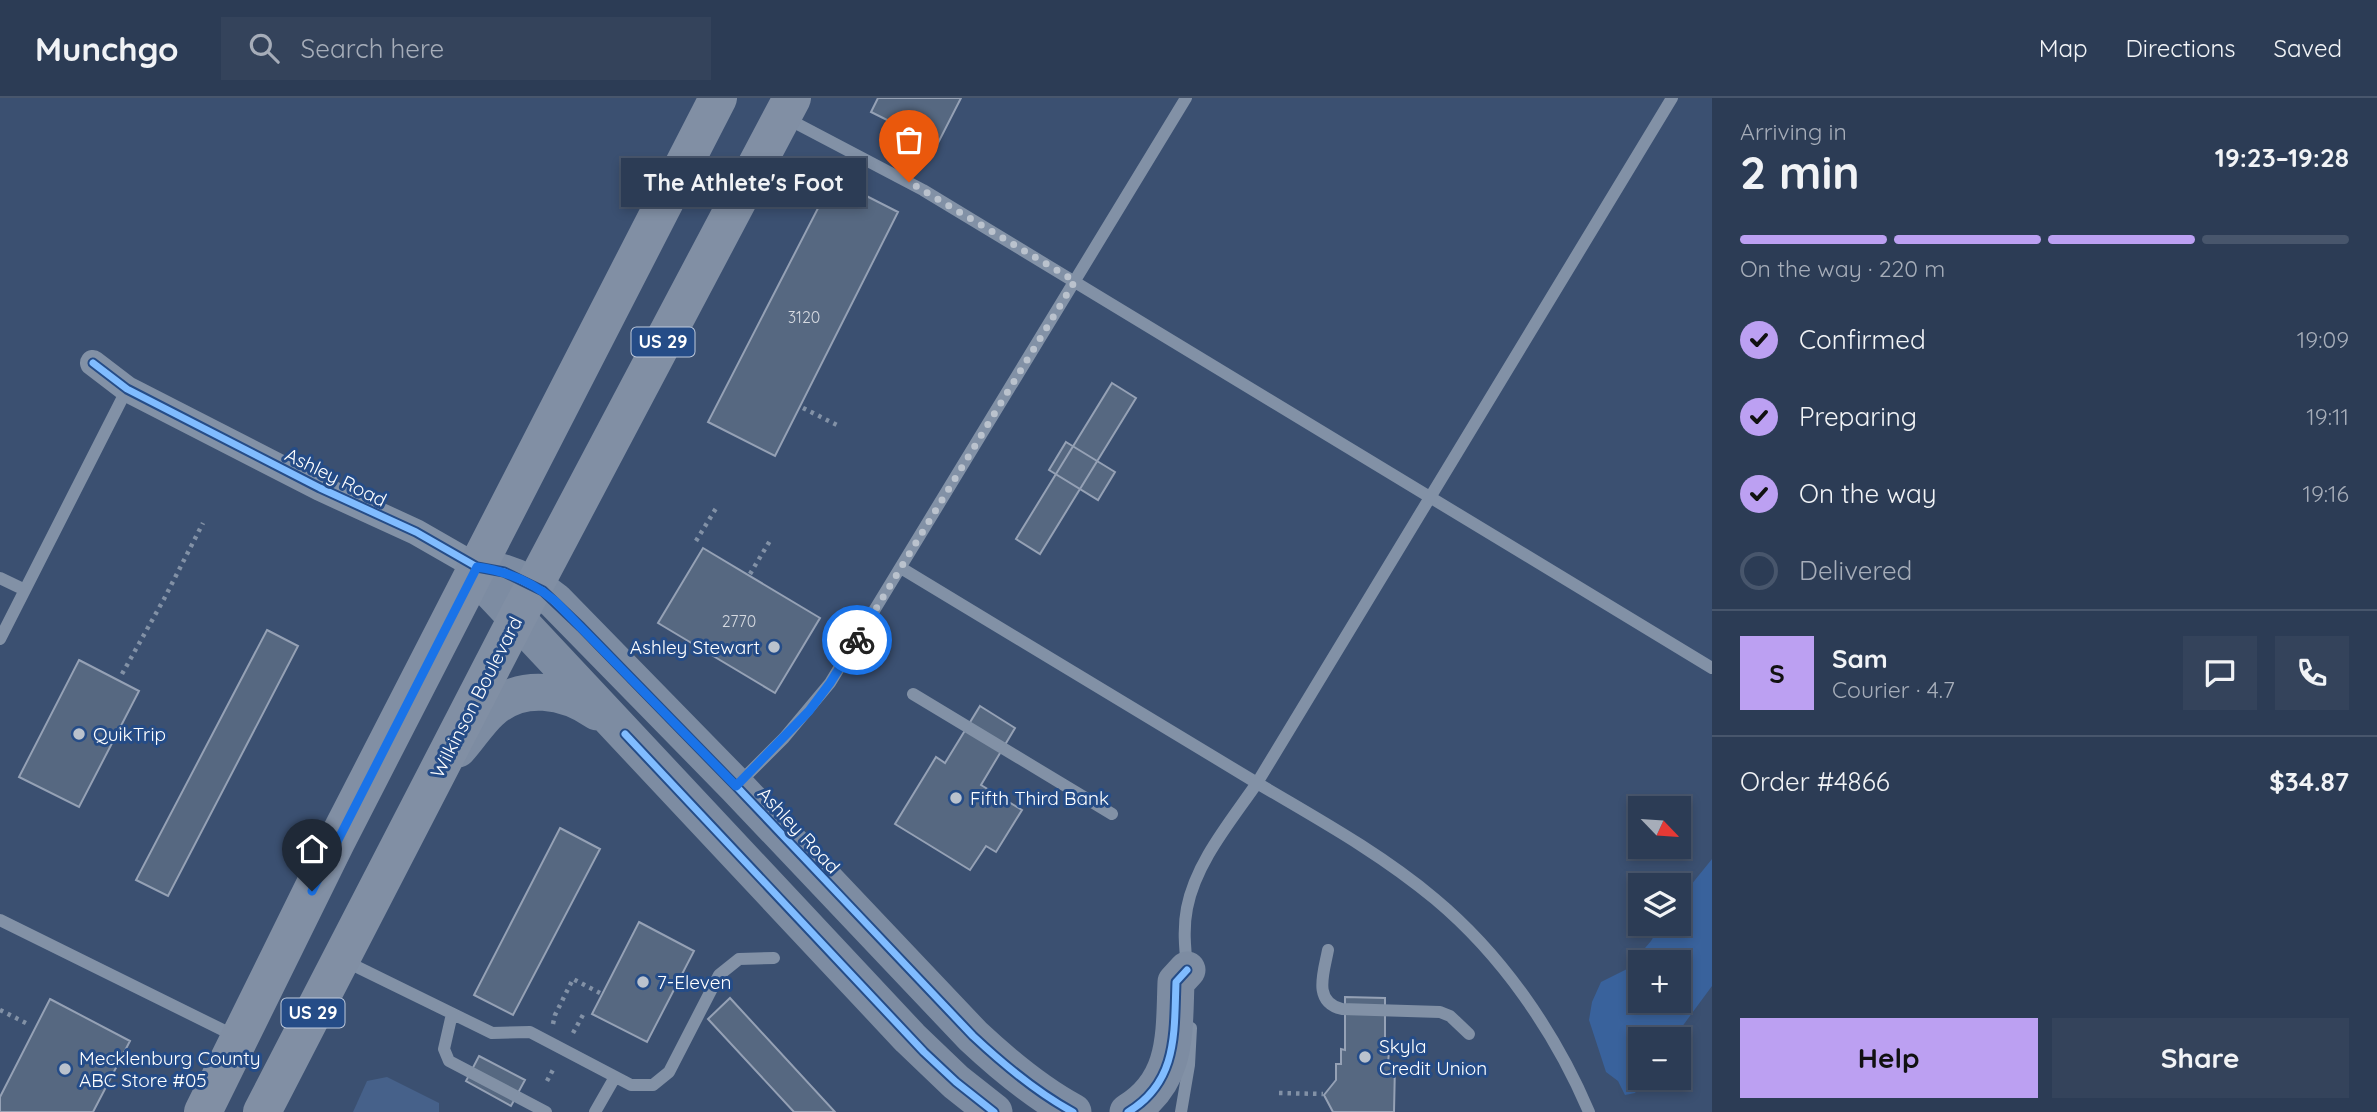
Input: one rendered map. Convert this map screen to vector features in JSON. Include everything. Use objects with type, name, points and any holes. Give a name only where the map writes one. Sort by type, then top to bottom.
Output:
[{"type":"main road","name":"US 29","points":[[203,1112],[336,842],[718,98]]},
{"type":"main road","name":"Wilkinson Boulevard","points":[[262,1112],[525,601],[788,107]]},
{"type":"street","name":"Ashley Road","points":[[93,363],[127,389],[320,488],[416,532],[477,567],[503,572],[625,734],[923,1052],[994,1112]]},
{"type":"street","name":"Ashley Road","points":[[525,601],[555,601],[736,786],[973,1036],[1021,1078],[1073,1112]]},
{"type":"street","points":[[448,753],[459,747],[500,703],[516,696],[537,692],[554,692],[577,700],[625,734]]},
{"type":"street","points":[[1128,1112],[1154,1091],[1167,1063],[1172,1051],[1176,1020],[1176,982],[1188,979]]},
{"type":"lane","points":[[736,786],[785,738],[821,695],[1186,98]]},
{"type":"lane","points":[[1188,979],[1185,923],[1193,887],[1215,846],[1256,783],[1672,98]]},
{"type":"lane","points":[[788,107],[1712,668]]},
{"type":"lane","points":[[0,639],[127,389]]},
{"type":"lane","points":[[901,568],[1368,850],[1419,886],[1453,915],[1524,995],[1552,1040],[1589,1112]]},
{"type":"lane","points":[[0,578],[25,590]]},
{"type":"lane","points":[[912,694],[1112,814]]},
{"type":"lane","points":[[0,920],[240,1038]]},
{"type":"lane","points":[[1328,950],[1322,988],[1329,1004],[1342,1009],[1440,1012],[1450,1016],[1469,1034]]},
{"type":"lane","points":[[342,960],[492,1033],[530,1032],[631,1085],[653,1085],[669,1072],[719,975],[739,959],[774,958]]},
{"type":"lane","points":[[1181,1112],[1189,1065],[1191,1010]]},
{"type":"lane","points":[[452,1014],[444,1049],[449,1061],[547,1112]]},
{"type":"lane","points":[[596,1112],[615,1077]]},
{"type":"path","points":[[803,408],[839,426]]},
{"type":"path","points":[[696,541],[718,505]]},
{"type":"path","points":[[122,674],[203,523]]},
{"type":"path","points":[[750,574],[771,539]]},
{"type":"path","points":[[556,1030],[553,1024],[555,1015],[573,979],[600,993]]},
{"type":"path","points":[[0,1010],[26,1023]]},
{"type":"path","points":[[1279,1093],[1323,1094]]},
{"type":"shaded area","points":[[1712,859],[1712,986],[1682,1027],[1628,1027],[1628,1090],[1637,1090],[1625,1095],[1618,1081],[1606,1072],[1589,1020],[1592,1002],[1601,982],[1628,968],[1628,1013],[1691,1013],[1691,950],[1643,950],[1654,936],[1691,936],[1691,885]]},
{"type":"shaded area","points":[[387,1077],[439,1103],[439,1112],[353,1112],[367,1081]]},
{"type":"building","points":[[878,98],[961,98],[937,145],[871,112]]},
{"type":"building","points":[[833,179],[898,212],[775,456],[708,422]]},
{"type":"building","points":[[1112,383],[1136,398],[1040,554],[1016,539]]},
{"type":"building","points":[[1066,442],[1115,472],[1098,500],[1049,470]]},
{"type":"building","points":[[703,548],[820,618],[775,693],[658,623]]},
{"type":"building","name":"QuikTrip","points":[[267,630],[298,646],[168,896],[136,880]]},
{"type":"building","name":"QuikTrip","points":[[79,660],[139,691],[79,807],[19,777]]},
{"type":"building","name":"Fifth Third Bank","points":[[980,706],[1015,728],[981,785],[1022,810],[996,852],[986,846],[970,870],[895,824],[936,757],[945,763]]},
{"type":"building","points":[[560,828],[600,849],[513,1015],[474,995]]},
{"type":"building","name":"7-Eleven","points":[[639,922],[694,951],[647,1042],[592,1014]]},
{"type":"building","name":"Skyla Credit Union","points":[[1345,997],[1385,998],[1385,1050],[1389,1050],[1388,1064],[1395,1064],[1394,1112],[1333,1112],[1324,1095],[1336,1080],[1336,1064],[1341,1064],[1341,1049],[1345,1050]]},
{"type":"building","points":[[730,998],[835,1112],[794,1112],[708,1019]]},
{"type":"building","name":"Mecklenburg County ABC Store #05","points":[[50,999],[130,1041],[93,1112],[0,1112],[0,1097]]},
{"type":"building","points":[[479,1056],[525,1080],[511,1106],[466,1081]]},
{"type":"cycle path","points":[[93,363],[127,389],[320,488],[416,532],[477,567],[504,572],[543,591],[736,786],[973,1036],[1021,1077],[1073,1112]]},
{"type":"cycle path","points":[[625,734],[924,1052],[994,1112]]},
{"type":"cycle path","points":[[1128,1112],[1144,1100],[1165,1071],[1173,1038],[1176,982],[1187,970]]},
{"type":"way so far","points":[[857,640],[1075,281],[909,182]]},
{"type":"place","name":"The Athlete's Foot","points":[[909,182]]},
{"type":"place","name":"Ashley Stewart","points":[[774,647]]},
{"type":"place","name":"QuikTrip","points":[[79,734]]},
{"type":"place","name":"Fifth Third Bank","points":[[956,798]]},
{"type":"place","name":"7-Eleven","points":[[643,982]]},
{"type":"place","name":"Skyla Credit Union","points":[[1365,1057]]},
{"type":"place","name":"Mecklenburg County ABC Store #05","points":[[65,1069]]},
{"type":"route","points":[[312,891],[477,567],[520,578],[555,601],[736,786],[809,711],[857,640]]}]
